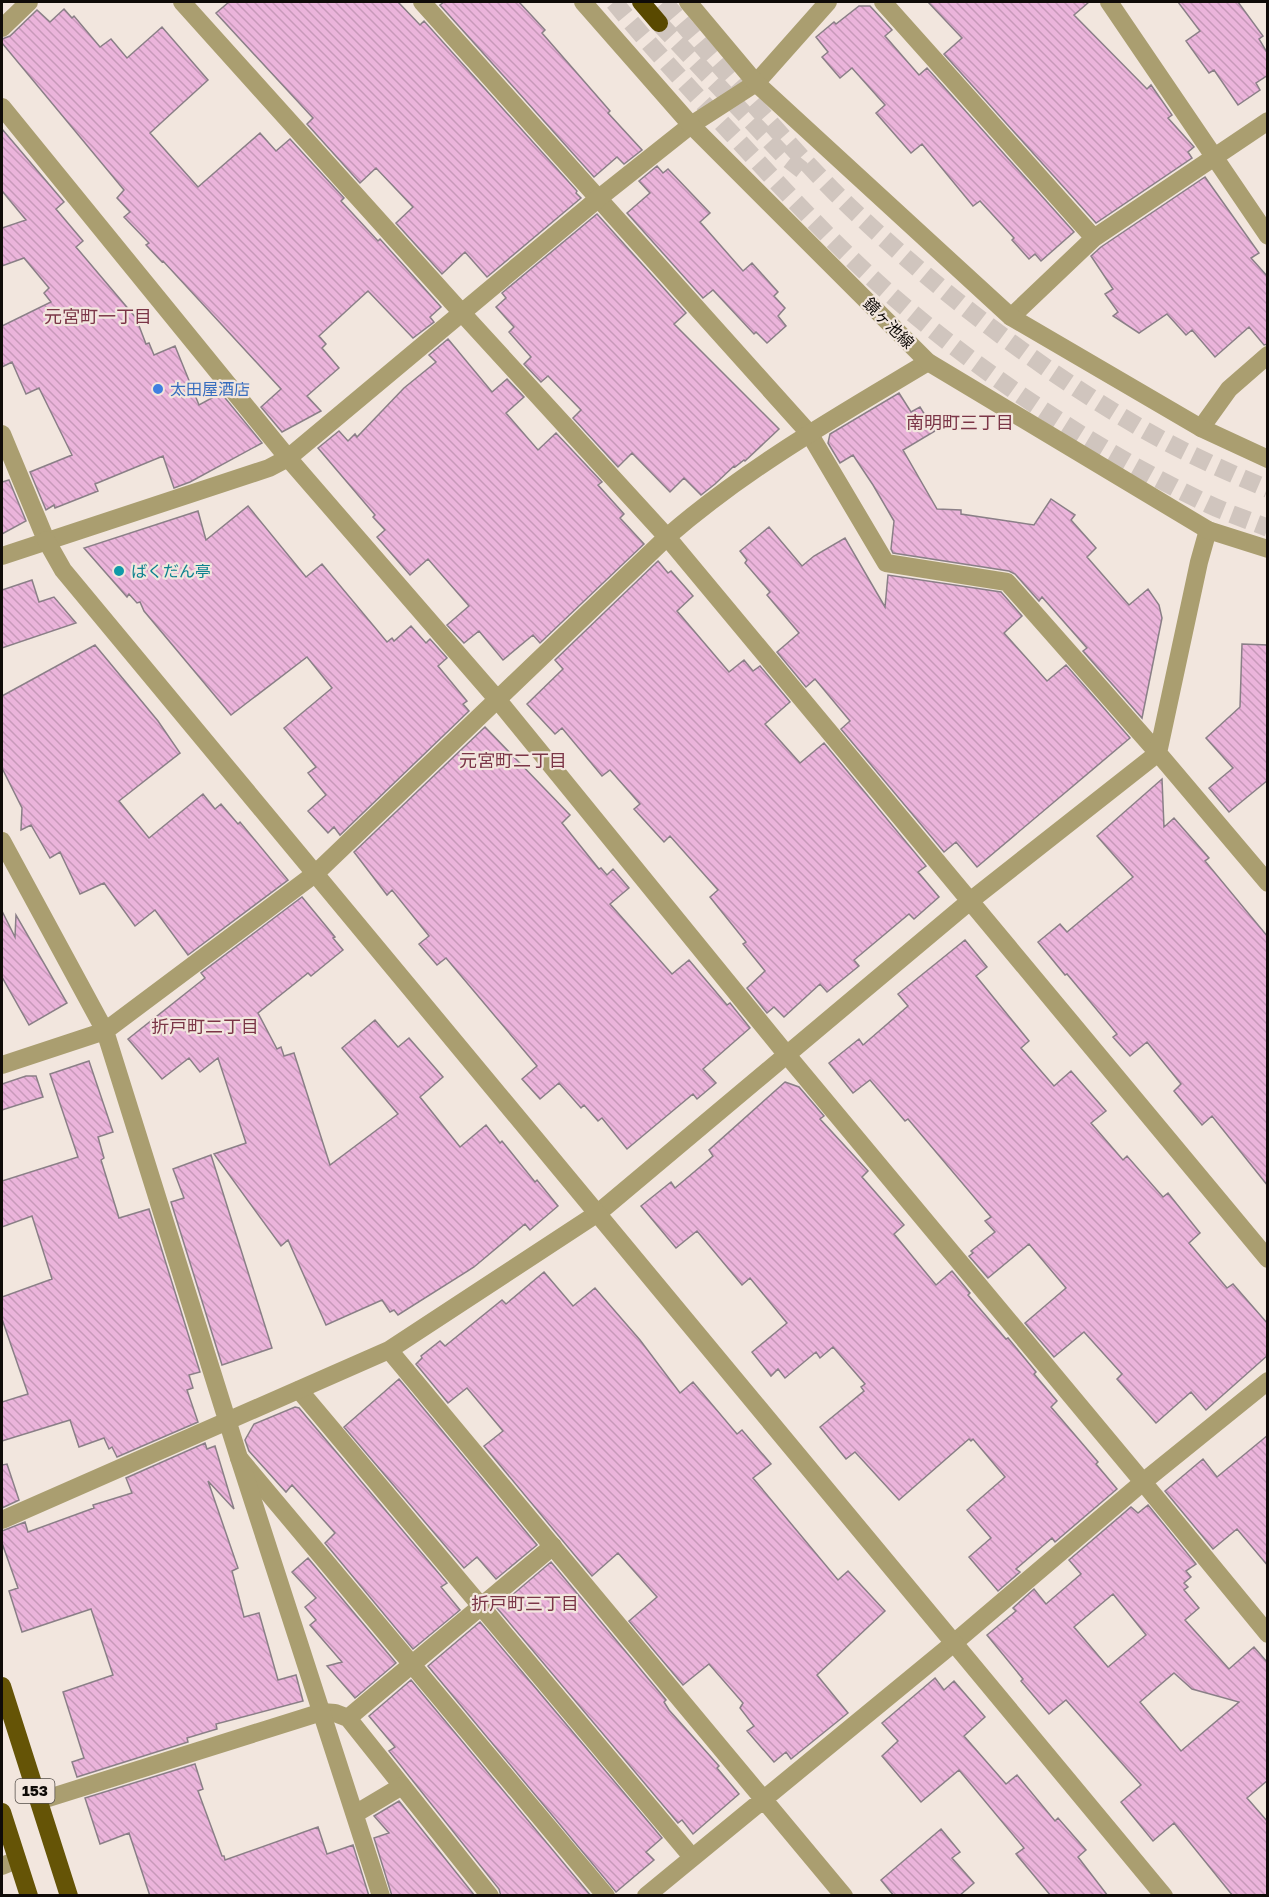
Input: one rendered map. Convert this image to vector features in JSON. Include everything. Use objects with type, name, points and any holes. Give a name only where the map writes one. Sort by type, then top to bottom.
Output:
[{"type":"highway","points":[[641,2],[659,23]]},
{"type":"highway","name":"153","points":[[2,1686],[69,1896]]},
{"type":"highway","name":"153","points":[[2,1812],[9,1863],[29,1896]]},
{"type":"street","points":[[2,28],[29,2]]},
{"type":"street","points":[[183,2],[667,537],[1268,1259]]},
{"type":"street","points":[[422,2],[809,433],[886,563],[1007,582],[1158,753],[1268,883]]},
{"type":"street","name":"鏡ヶ池線","points":[[583,2],[691,125],[928,362],[1208,530],[1268,549]]},
{"type":"street","points":[[688,2],[756,82],[1011,317],[1201,428],[1268,459]]},
{"type":"street","points":[[2,556],[269,468],[288,458],[599,198],[691,125],[756,82],[828,2]]},
{"type":"street","points":[[883,2],[1094,237]]},
{"type":"street","points":[[1109,2],[1268,236]]},
{"type":"street","points":[[2,106],[288,458],[497,699],[787,1054],[1268,1634]]},
{"type":"street","points":[[1011,317],[1094,237],[1268,121]]},
{"type":"street","points":[[1201,428],[1229,389],[1268,355]]},
{"type":"street","points":[[2,1065],[105,1031],[316,873],[667,537],[696,512],[809,433],[928,362]]},
{"type":"street","points":[[2,434],[46,540],[63,570],[1164,1896]]},
{"type":"street","points":[[2,1520],[389,1350],[598,1213],[970,901],[1158,753],[1208,530]]},
{"type":"street","points":[[2,841],[105,1031],[239,1458],[381,1896]]},
{"type":"street","points":[[389,1350],[844,1896]]},
{"type":"street","points":[[646,1896],[955,1642],[1143,1482],[1268,1381]]},
{"type":"street","points":[[299,1390],[692,1857]]},
{"type":"street","points":[[239,1458],[606,1896]]},
{"type":"street","points":[[348,1718],[553,1546]]},
{"type":"street","points":[[39,1801],[322,1712],[335,1713],[348,1718],[490,1896]]},
{"type":"street","points":[[355,1814],[402,1786]]},
{"type":"building","points":[[229,2],[398,2],[420,25],[424,21],[581,198],[487,277],[465,252],[442,274],[396,223],[413,207],[376,168],[360,183],[307,124],[313,118],[216,13]]},
{"type":"building","points":[[444,2],[519,2],[545,30],[542,33],[610,111],[608,113],[642,150],[624,164],[617,157],[594,177],[440,5]]},
{"type":"building","points":[[928,2],[1089,2],[1074,15],[1147,89],[1151,85],[1172,115],[1168,118],[1194,147],[1188,152],[1192,158],[1096,223],[944,54],[962,38]]},
{"type":"building","points":[[1178,2],[1238,2],[1263,36],[1259,39],[1268,54],[1268,75],[1256,83],[1260,90],[1238,105],[1214,70],[1209,73],[1186,41],[1200,31]]},
{"type":"building","points":[[859,6],[870,6],[892,30],[885,36],[919,75],[927,68],[1074,232],[1041,261],[1035,254],[1029,259],[1012,240],[1014,238],[980,201],[973,206],[922,144],[911,153],[876,113],[885,105],[852,68],[840,78],[822,57],[828,52],[816,37]]},
{"type":"building","points":[[64,9],[72,18],[74,16],[100,47],[111,39],[127,58],[162,27],[208,80],[150,133],[198,187],[260,133],[276,151],[290,139],[344,198],[341,201],[378,241],[380,239],[441,307],[430,317],[434,322],[413,338],[368,291],[319,336],[326,344],[322,348],[339,368],[307,396],[321,411],[282,432],[261,407],[281,389],[146,245],[149,243],[124,217],[130,212],[117,198],[124,190],[2,43],[2,39],[10,36],[37,10],[50,22]]},
{"type":"building","points":[[2,129],[64,202],[56,209],[83,241],[76,247],[136,318],[146,344],[149,343],[154,355],[175,346],[199,405],[221,393],[262,443],[190,482],[174,488],[163,456],[95,484],[98,491],[55,508],[54,505],[46,510],[30,472],[72,455],[39,388],[26,394],[12,362],[2,367],[2,326],[51,302],[44,293],[49,288],[24,258],[2,266],[2,228],[26,220],[2,191]]},
{"type":"building","points":[[657,166],[663,173],[668,169],[710,213],[700,222],[743,271],[752,263],[778,292],[774,296],[785,308],[778,316],[786,326],[767,343],[756,332],[754,334],[713,290],[703,298],[627,213],[650,193],[639,181]]},
{"type":"building","points":[[1205,177],[1259,253],[1251,258],[1268,277],[1268,344],[1264,345],[1249,327],[1215,357],[1192,330],[1186,335],[1167,314],[1139,333],[1113,316],[1118,312],[1105,294],[1113,289],[1091,256]]},
{"type":"building","points":[[597,214],[686,313],[674,324],[779,429],[745,461],[734,466],[701,495],[684,478],[670,492],[632,453],[618,467],[573,418],[581,410],[548,376],[541,382],[524,364],[531,357],[509,332],[514,327],[496,307],[506,298],[502,293]]},
{"type":"building","points":[[448,339],[492,392],[507,379],[524,397],[506,413],[538,450],[556,433],[602,482],[598,485],[624,514],[620,518],[644,544],[540,643],[533,635],[503,660],[479,631],[464,643],[447,625],[469,606],[428,559],[410,575],[377,537],[385,530],[373,517],[375,515],[318,448],[339,431],[348,441],[355,434],[357,437],[404,388],[436,362],[429,355]]},
{"type":"building","points":[[899,393],[911,412],[920,407],[935,431],[903,450],[937,509],[961,510],[961,514],[1034,525],[1051,499],[1075,515],[1071,520],[1096,548],[1087,557],[1129,605],[1148,589],[1159,605],[1162,618],[1142,718],[1083,651],[1087,648],[1042,597],[1039,601],[1015,574],[1009,571],[893,553],[891,549],[894,521],[873,485],[853,455],[840,463],[828,443],[830,434]]},
{"type":"building","points":[[9,480],[26,521],[2,534],[2,482]]},
{"type":"building","points":[[248,506],[306,577],[322,564],[387,642],[392,638],[394,641],[411,626],[426,643],[430,639],[447,658],[438,666],[467,701],[463,704],[469,711],[340,835],[334,827],[328,833],[308,811],[326,795],[308,773],[316,767],[284,728],[332,688],[307,657],[231,715],[144,611],[140,602],[137,603],[129,594],[127,597],[84,548],[198,511],[206,540]]},
{"type":"building","points":[[769,527],[802,566],[814,556],[845,538],[885,607],[888,575],[1001,592],[1022,616],[1004,633],[1047,681],[1066,665],[1130,738],[977,867],[956,842],[944,852],[841,729],[850,721],[815,679],[806,687],[777,652],[799,633],[767,595],[770,592],[745,563],[747,560],[740,551]]},
{"type":"building","points":[[658,561],[668,573],[671,571],[693,596],[677,611],[729,672],[744,660],[753,671],[760,666],[790,702],[765,724],[800,763],[824,743],[926,866],[918,872],[939,897],[914,919],[909,914],[854,960],[859,966],[827,992],[820,984],[784,1017],[774,1007],[767,1013],[747,988],[765,971],[743,944],[746,942],[710,897],[718,890],[670,836],[664,842],[634,809],[640,804],[610,770],[602,776],[562,728],[555,734],[527,704],[563,669],[555,660]]},
{"type":"building","points":[[32,580],[39,602],[54,597],[76,623],[2,648],[2,590]]},
{"type":"building","points":[[1242,644],[1268,645],[1268,780],[1229,812],[1209,788],[1233,768],[1206,738],[1240,707]]},
{"type":"building","points":[[95,645],[158,721],[180,753],[119,801],[149,838],[203,794],[215,809],[221,804],[238,824],[240,822],[288,880],[188,955],[155,910],[135,926],[104,883],[80,894],[60,852],[50,858],[31,825],[21,830],[22,808],[2,768],[2,696]]},
{"type":"building","points":[[485,727],[570,815],[562,823],[599,869],[601,868],[607,875],[613,869],[629,888],[610,904],[672,974],[689,960],[727,1005],[730,1003],[750,1028],[703,1069],[716,1083],[697,1099],[693,1094],[627,1149],[602,1118],[598,1121],[584,1105],[581,1108],[559,1083],[540,1099],[522,1079],[537,1066],[446,958],[437,965],[419,944],[429,936],[392,890],[387,895],[354,852]]},
{"type":"building","points":[[1162,779],[1164,827],[1174,818],[1209,858],[1205,861],[1268,937],[1268,1186],[1212,1116],[1202,1125],[1174,1091],[1181,1084],[1147,1042],[1130,1056],[1113,1037],[1117,1034],[1038,942],[1060,924],[1067,932],[1133,877],[1097,836]]},
{"type":"building","points":[[302,897],[343,950],[311,976],[308,973],[258,1013],[277,1049],[281,1047],[284,1056],[294,1053],[330,1165],[398,1114],[342,1048],[375,1020],[398,1047],[409,1038],[443,1077],[420,1097],[460,1147],[486,1125],[558,1206],[530,1230],[525,1224],[474,1267],[398,1315],[394,1310],[390,1312],[382,1300],[326,1325],[288,1240],[281,1246],[214,1154],[246,1143],[218,1058],[200,1072],[189,1058],[162,1079],[128,1039],[205,978],[201,973]]},
{"type":"building","points":[[2,911],[15,937],[16,915],[67,1003],[29,1025],[2,977]]},
{"type":"building","points":[[965,940],[987,967],[976,976],[1029,1041],[1021,1048],[1054,1086],[1071,1071],[1106,1111],[1091,1123],[1123,1160],[1127,1156],[1163,1197],[1168,1193],[1200,1233],[1189,1243],[1227,1288],[1233,1284],[1268,1324],[1268,1355],[1206,1410],[1191,1392],[1156,1423],[1117,1379],[1122,1374],[1084,1332],[1054,1357],[1025,1323],[1066,1288],[1029,1244],[988,1278],[969,1256],[973,1253],[971,1251],[995,1232],[985,1221],[991,1217],[908,1119],[905,1121],[870,1080],[853,1093],[829,1063],[859,1039],[863,1045],[908,1006],[898,994]]},
{"type":"building","points":[[89,1061],[113,1132],[98,1137],[104,1158],[101,1160],[119,1218],[149,1209],[200,1372],[189,1375],[193,1388],[187,1390],[198,1422],[117,1457],[112,1447],[109,1449],[104,1438],[79,1447],[70,1420],[2,1441],[2,1402],[28,1394],[2,1319],[2,1297],[52,1279],[32,1216],[2,1227],[2,1181],[78,1157],[50,1074]]},
{"type":"building","points":[[26,1076],[36,1076],[43,1097],[2,1110],[2,1084]]},
{"type":"building","points":[[785,1082],[799,1087],[824,1116],[820,1119],[868,1171],[862,1177],[904,1225],[894,1234],[936,1285],[952,1271],[970,1293],[968,1295],[1036,1372],[1034,1374],[1057,1401],[1051,1407],[1098,1462],[1096,1464],[1117,1489],[1055,1542],[1052,1538],[1016,1569],[1020,1572],[998,1591],[969,1557],[991,1538],[967,1510],[1005,1477],[973,1439],[971,1441],[969,1439],[899,1500],[855,1452],[846,1459],[820,1427],[864,1391],[861,1387],[865,1384],[833,1347],[820,1358],[816,1352],[785,1378],[778,1369],[771,1376],[752,1352],[787,1323],[750,1278],[742,1285],[697,1231],[676,1248],[641,1206],[671,1182],[675,1188],[713,1156],[709,1150]]},
{"type":"building","points":[[211,1155],[272,1348],[222,1365],[171,1202],[184,1198],[173,1169]]},
{"type":"building","points":[[544,1272],[573,1306],[595,1288],[640,1340],[680,1393],[693,1382],[737,1434],[742,1430],[771,1464],[753,1478],[838,1580],[848,1571],[885,1611],[817,1675],[848,1713],[791,1759],[786,1752],[774,1762],[747,1731],[754,1726],[740,1708],[743,1703],[709,1664],[683,1685],[629,1621],[657,1597],[618,1553],[592,1576],[484,1446],[503,1431],[467,1388],[448,1403],[416,1364],[422,1358],[421,1356],[440,1341],[445,1346],[502,1300],[506,1304]]},
{"type":"building","points":[[399,1379],[537,1545],[496,1579],[477,1557],[464,1568],[344,1427]]},
{"type":"building","points":[[295,1407],[299,1408],[447,1583],[441,1587],[460,1610],[413,1649],[325,1543],[335,1533],[292,1485],[286,1492],[249,1451],[245,1440],[254,1424]]},
{"type":"building","points":[[1268,1435],[1268,1566],[1237,1529],[1213,1549],[1165,1491],[1203,1459],[1217,1477]]},
{"type":"building","points":[[205,1443],[207,1449],[215,1446],[234,1509],[208,1481],[238,1568],[232,1571],[244,1617],[259,1613],[278,1680],[296,1675],[303,1701],[216,1724],[217,1729],[187,1738],[188,1742],[77,1777],[72,1762],[84,1758],[63,1692],[113,1675],[91,1609],[22,1632],[9,1591],[18,1588],[2,1543],[2,1531],[25,1522],[28,1532],[94,1508],[93,1505],[132,1493],[126,1478]]},
{"type":"building","points":[[7,1464],[19,1500],[2,1508],[2,1465]]},
{"type":"building","points":[[1148,1505],[1196,1564],[1186,1571],[1191,1577],[1184,1583],[1188,1587],[1184,1590],[1199,1608],[1185,1620],[1229,1669],[1254,1647],[1268,1663],[1268,1780],[1247,1798],[1268,1822],[1268,1896],[1233,1896],[1174,1823],[1153,1841],[1121,1802],[1141,1785],[1066,1700],[1049,1714],[987,1635],[1016,1611],[1013,1608],[1034,1589],[1046,1604],[1081,1574],[1069,1560],[1131,1507],[1138,1513]],"holes":[[[1113,1594],[1146,1635],[1108,1667],[1074,1627]],[[1174,1673],[1192,1689],[1239,1702],[1181,1751],[1140,1702]]]},
{"type":"building","points":[[308,1558],[396,1663],[355,1698],[327,1666],[342,1662],[310,1625],[316,1620],[305,1607],[316,1598],[292,1572]]},
{"type":"building","points":[[551,1562],[666,1700],[664,1702],[669,1710],[719,1766],[717,1768],[739,1794],[693,1834],[682,1820],[678,1823],[497,1608]]},
{"type":"building","points":[[480,1622],[662,1838],[646,1852],[654,1860],[616,1892],[428,1666]]},
{"type":"building","points":[[935,1678],[944,1690],[954,1681],[985,1717],[964,1736],[1006,1784],[1017,1775],[1055,1821],[1058,1818],[1086,1850],[1078,1857],[1108,1896],[1051,1896],[1016,1854],[1024,1848],[959,1770],[921,1802],[882,1756],[898,1741],[882,1723]]},
{"type":"building","points":[[411,1680],[591,1896],[501,1896],[499,1889],[389,1751],[395,1747],[369,1716]]},
{"type":"building","points":[[195,1764],[203,1789],[198,1791],[225,1860],[318,1827],[327,1854],[353,1845],[369,1896],[150,1896],[129,1833],[100,1844],[85,1798]]},
{"type":"building","points":[[399,1801],[475,1896],[392,1896],[374,1838],[389,1833],[374,1816]]},
{"type":"building","points":[[941,1829],[960,1852],[952,1858],[974,1883],[959,1896],[894,1896],[881,1880]]},
{"type":"tunnel","points":[[614,2],[686,85],[809,216],[870,276],[927,325],[1003,383],[1125,461],[1215,507],[1268,528]]},
{"type":"tunnel","points":[[664,2],[826,184],[886,241],[955,299],[1027,354],[1102,405],[1172,445],[1268,489]]},
{"type":"tunnel","points":[[659,23],[783,155],[802,170]]},
{"type":"place","name":"太田屋酒店","points":[[158,389]]},
{"type":"place","name":"ばくだん亭","points":[[119,571]]},
{"type":"district","name":"元宮町一丁目","points":[[98,317]]},
{"type":"district","name":"南明町三丁目","points":[[960,423]]},
{"type":"district","name":"元宮町二丁目","points":[[513,761]]},
{"type":"district","name":"折戸町二丁目","points":[[205,1027]]},
{"type":"district","name":"折戸町三丁目","points":[[525,1604]]}]
